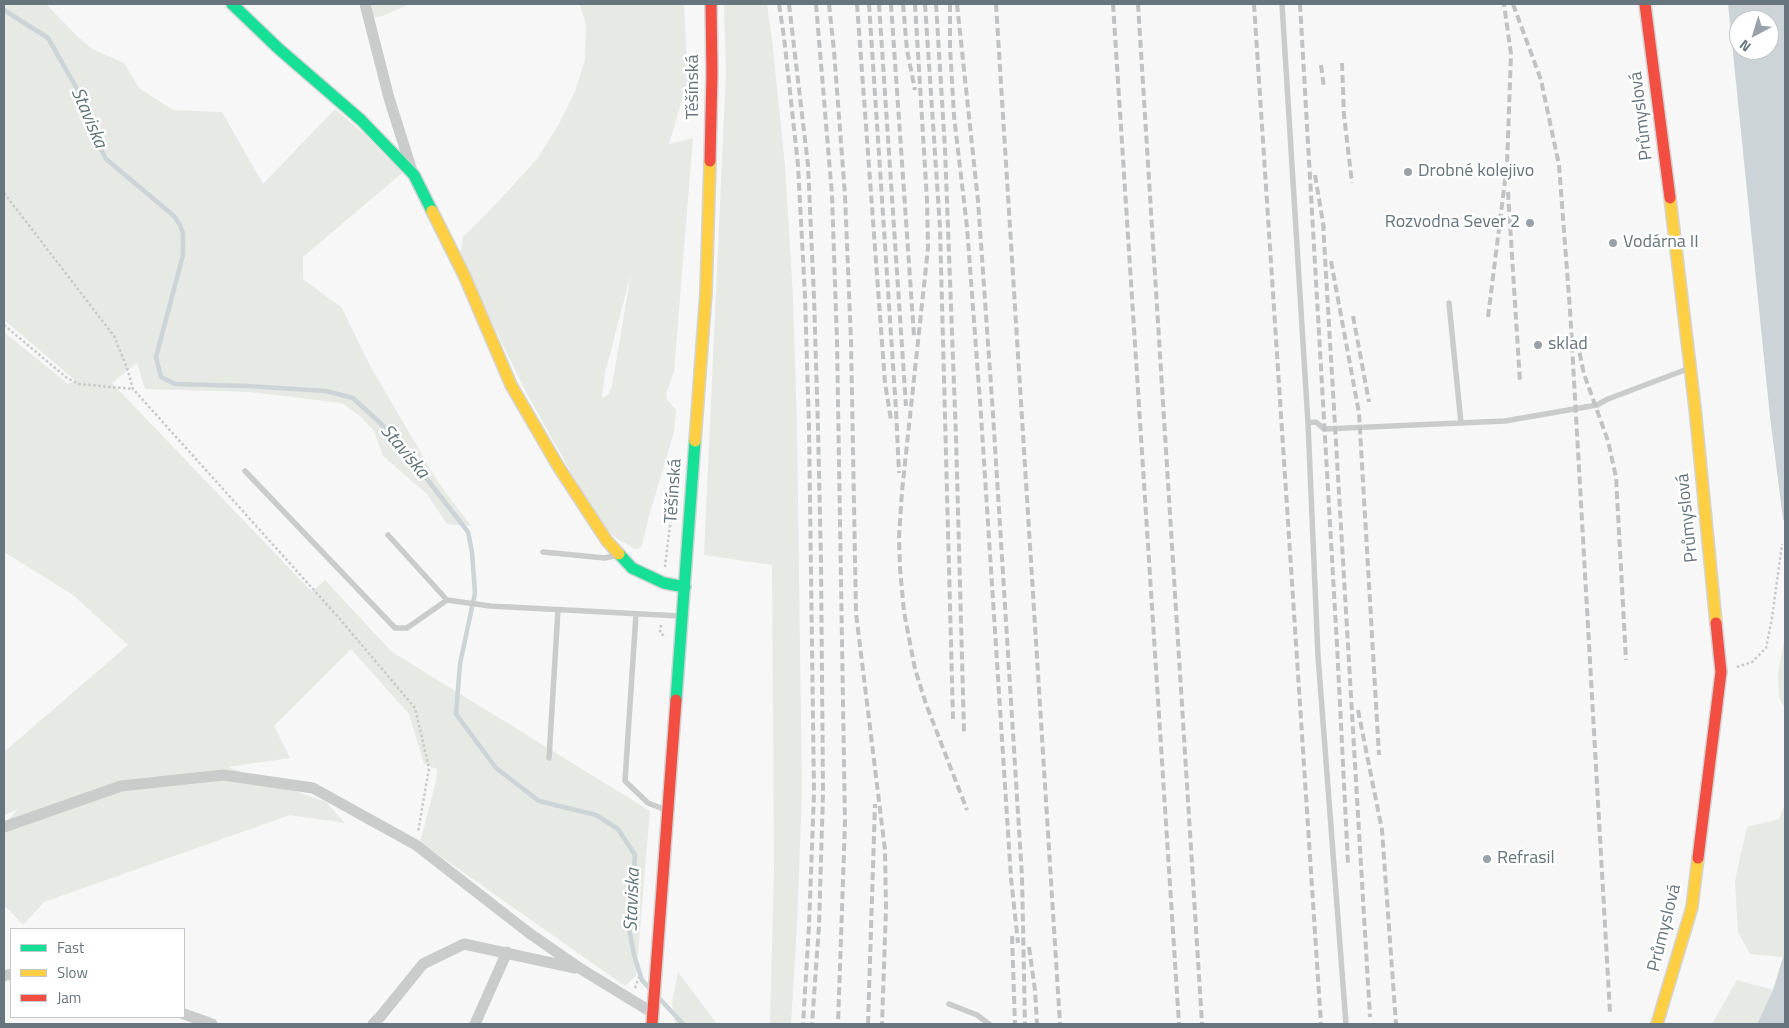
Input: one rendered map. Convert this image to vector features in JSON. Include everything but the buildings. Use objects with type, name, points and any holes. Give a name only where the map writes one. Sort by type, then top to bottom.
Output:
[{"type":"street","points":[[232,4],[279,49],[361,120],[414,175]]},
{"type":"street","points":[[365,4],[389,98],[414,175],[464,275],[511,385],[558,466],[607,541],[632,568],[664,583],[685,588]]},
{"type":"street","name":"Těšínská","points":[[653,1019],[706,292],[712,73],[711,4]]},
{"type":"street","name":"Průmyslová","points":[[1645,4],[1695,408],[1721,672],[1692,907],[1657,1024]]},
{"type":"street","points":[[4,827],[121,786],[223,775],[314,788],[416,845],[529,933],[653,1019]]},
{"type":"street","points":[[373,1024],[380,1018],[423,964],[464,944],[582,969]]},
{"type":"street","points":[[475,1024],[507,952]]},
{"type":"street","points":[[185,1014],[212,1024]]},
{"type":"lane","points":[[1282,4],[1308,423],[1318,656],[1346,1024]]},
{"type":"lane","points":[[1449,303],[1461,423]]},
{"type":"lane","points":[[1308,423],[1316,422],[1324,430],[1505,421],[1597,405],[1608,399],[1690,368]]},
{"type":"lane","points":[[245,472],[395,628],[407,628],[447,600]]},
{"type":"lane","points":[[388,535],[447,600],[490,606],[682,616]]},
{"type":"lane","points":[[543,552],[605,558],[619,554]]},
{"type":"lane","points":[[548,758],[558,610]]},
{"type":"lane","points":[[636,614],[624,781],[648,803],[668,811]]},
{"type":"lane","points":[[949,1004],[977,1015],[989,1024]]},
{"type":"path","points":[[4,193],[114,336],[133,389],[339,618],[415,708],[429,768],[416,845]]},
{"type":"path","points":[[4,325],[68,378],[79,384],[133,389]]},
{"type":"path","points":[[664,583],[676,473]]},
{"type":"path","points":[[1721,672],[1752,662],[1766,648],[1782,544]]},
{"type":"shaded area","points":[[4,4],[46,4],[92,49],[124,63],[139,88],[173,110],[222,112],[263,184],[335,109],[364,134],[402,173],[303,257],[303,279],[342,308],[369,364],[438,482],[471,526],[447,524],[427,494],[383,456],[374,431],[360,416],[342,403],[250,392],[145,389],[137,363],[112,383],[312,592],[325,580],[392,652],[650,811],[636,976],[625,986],[420,842],[436,782],[437,769],[424,764],[409,714],[351,649],[274,726],[290,758],[228,767],[326,802],[345,823],[290,815],[44,902],[23,925],[4,905],[4,824],[18,809],[4,815],[4,752],[128,645],[73,595],[4,552],[4,332],[68,384],[76,381],[4,320]]},
{"type":"shaded area","points":[[371,4],[410,4],[382,16],[374,17]]},
{"type":"shaded area","points":[[580,4],[684,4],[688,80],[669,144],[693,138],[674,372],[666,394],[667,400],[676,410],[674,432],[643,542],[640,548],[635,549],[616,538],[607,530],[581,490],[526,392],[486,310],[461,252],[463,237],[537,159],[559,124],[574,94],[585,60],[586,25]],"holes":[[[631,273],[612,386],[608,395],[602,398],[605,373]]]},
{"type":"shaded area","points":[[724,4],[767,4],[785,166],[793,297],[797,427],[802,793],[791,1024],[770,1024],[774,869],[772,565],[704,555],[726,72]]},
{"type":"shaded area","points":[[1728,4],[1785,4],[1785,522],[1783,519],[1770,417],[1734,60],[1779,60],[1779,10],[1729,10],[1729,14]]},
{"type":"shaded area","points":[[1785,636],[1785,709],[1779,697],[1778,673]]},
{"type":"shaded area","points":[[1785,804],[1784,957],[1750,954],[1738,932],[1735,880],[1747,827],[1779,819]]},
{"type":"shaded area","points":[[1785,951],[1785,1024],[1757,1024],[1773,990]]},
{"type":"shaded area","points":[[678,972],[717,1024],[675,1024],[672,1003]]},
{"type":"shaded area","points":[[1737,980],[1773,990],[1757,1024],[1712,1024]]},
{"type":"waterway","name":"Staviska","points":[[4,10],[48,38],[76,87],[83,114],[106,159],[174,216],[180,225],[183,233],[183,255],[156,357],[161,377],[175,384],[326,391],[353,398],[393,435],[468,532],[472,552],[475,593],[460,664],[456,714],[496,768],[539,801],[596,815],[618,829],[635,855],[629,928],[634,955],[642,980],[649,988]]},
{"type":"waterway","name":"Staviska","points":[[658,997],[683,1024]]},
{"type":"railway","points":[[779,4],[798,165],[809,427],[814,793],[803,1024]]},
{"type":"railway","points":[[789,4],[808,165],[814,297],[821,561],[823,793],[819,926],[812,1024]]},
{"type":"railway","points":[[816,4],[832,195],[837,341],[845,822],[838,1024]]},
{"type":"railway","points":[[829,4],[845,195],[851,341],[856,613],[885,850],[886,908],[882,1024]]},
{"type":"railway","points":[[857,4],[885,383],[891,420]]},
{"type":"railway","points":[[869,4],[899,473]]},
{"type":"railway","points":[[879,4],[906,406]]},
{"type":"railway","points":[[891,4],[914,336]]},
{"type":"railway","points":[[903,4],[907,50],[915,90]]},
{"type":"railway","points":[[915,4],[927,200],[928,248],[902,491],[899,538],[900,568],[904,612],[915,669],[926,704],[967,810]]},
{"type":"railway","points":[[925,4],[940,228],[953,719]]},
{"type":"railway","points":[[936,4],[945,149],[956,437],[964,732]]},
{"type":"railway","points":[[950,4],[950,47],[954,116],[967,227],[1011,878],[1018,943]]},
{"type":"railway","points":[[957,4],[978,201],[993,414],[1022,877],[1025,1024]]},
{"type":"railway","points":[[996,4],[1060,1024]]},
{"type":"railway","points":[[1113,4],[1179,1024]]},
{"type":"railway","points":[[1138,4],[1202,1024]]},
{"type":"railway","points":[[1254,4],[1321,1024]]},
{"type":"railway","points":[[1300,4],[1348,863]]},
{"type":"railway","points":[[1488,317],[1507,165],[1511,54],[1504,4]]},
{"type":"railway","points":[[1513,4],[1541,80],[1559,165],[1570,310],[1610,1013]]},
{"type":"railway","points":[[1342,63],[1344,115],[1352,183]]},
{"type":"railway","points":[[1321,65],[1324,88]]},
{"type":"railway","points":[[1315,175],[1324,229]]},
{"type":"railway","points":[[1508,192],[1520,382]]},
{"type":"railway","points":[[1323,223],[1370,1017]]},
{"type":"railway","points":[[1331,261],[1359,413],[1379,755]]},
{"type":"railway","points":[[1353,316],[1369,402]]},
{"type":"railway","points":[[1577,341],[1584,374],[1608,441],[1616,477],[1626,660]]},
{"type":"railway","points":[[1358,710],[1382,830],[1396,1024]]},
{"type":"railway","points":[[868,1024],[875,804]]},
{"type":"railway","points":[[1012,936],[1015,1024]]},
{"type":"railway","points":[[1029,947],[1035,990],[1037,1024]]},
{"type":"traffic: fast","points":[[232,4],[279,49],[361,120],[414,175],[432,211]]},
{"type":"traffic: fast","points":[[676,700],[695,441]]},
{"type":"traffic: fast","points":[[619,554],[632,568],[664,583],[685,587]]},
{"type":"traffic: slow","points":[[695,441],[706,292],[710,161]]},
{"type":"traffic: slow","points":[[1670,198],[1695,408],[1716,623]]},
{"type":"traffic: slow","points":[[432,211],[464,275],[511,385],[558,466],[607,541],[619,554]]},
{"type":"traffic: slow","points":[[1657,1024],[1692,907],[1698,858]]},
{"type":"traffic: jam","points":[[710,161],[711,4]]},
{"type":"traffic: jam","points":[[1645,4],[1670,198]]},
{"type":"traffic: jam","points":[[1698,858],[1721,672],[1716,623]]},
{"type":"traffic: jam","points":[[652,1024],[676,700]]},
{"type":"place","name":"Drobné kolejivo","points":[[1408,172]]},
{"type":"place","name":"Rozvodna Sever 2","points":[[1530,223]]},
{"type":"place","name":"Vodárna II","points":[[1613,243]]},
{"type":"place","name":"sklad","points":[[1538,345]]},
{"type":"place","name":"Refrasil","points":[[1487,859]]}]
